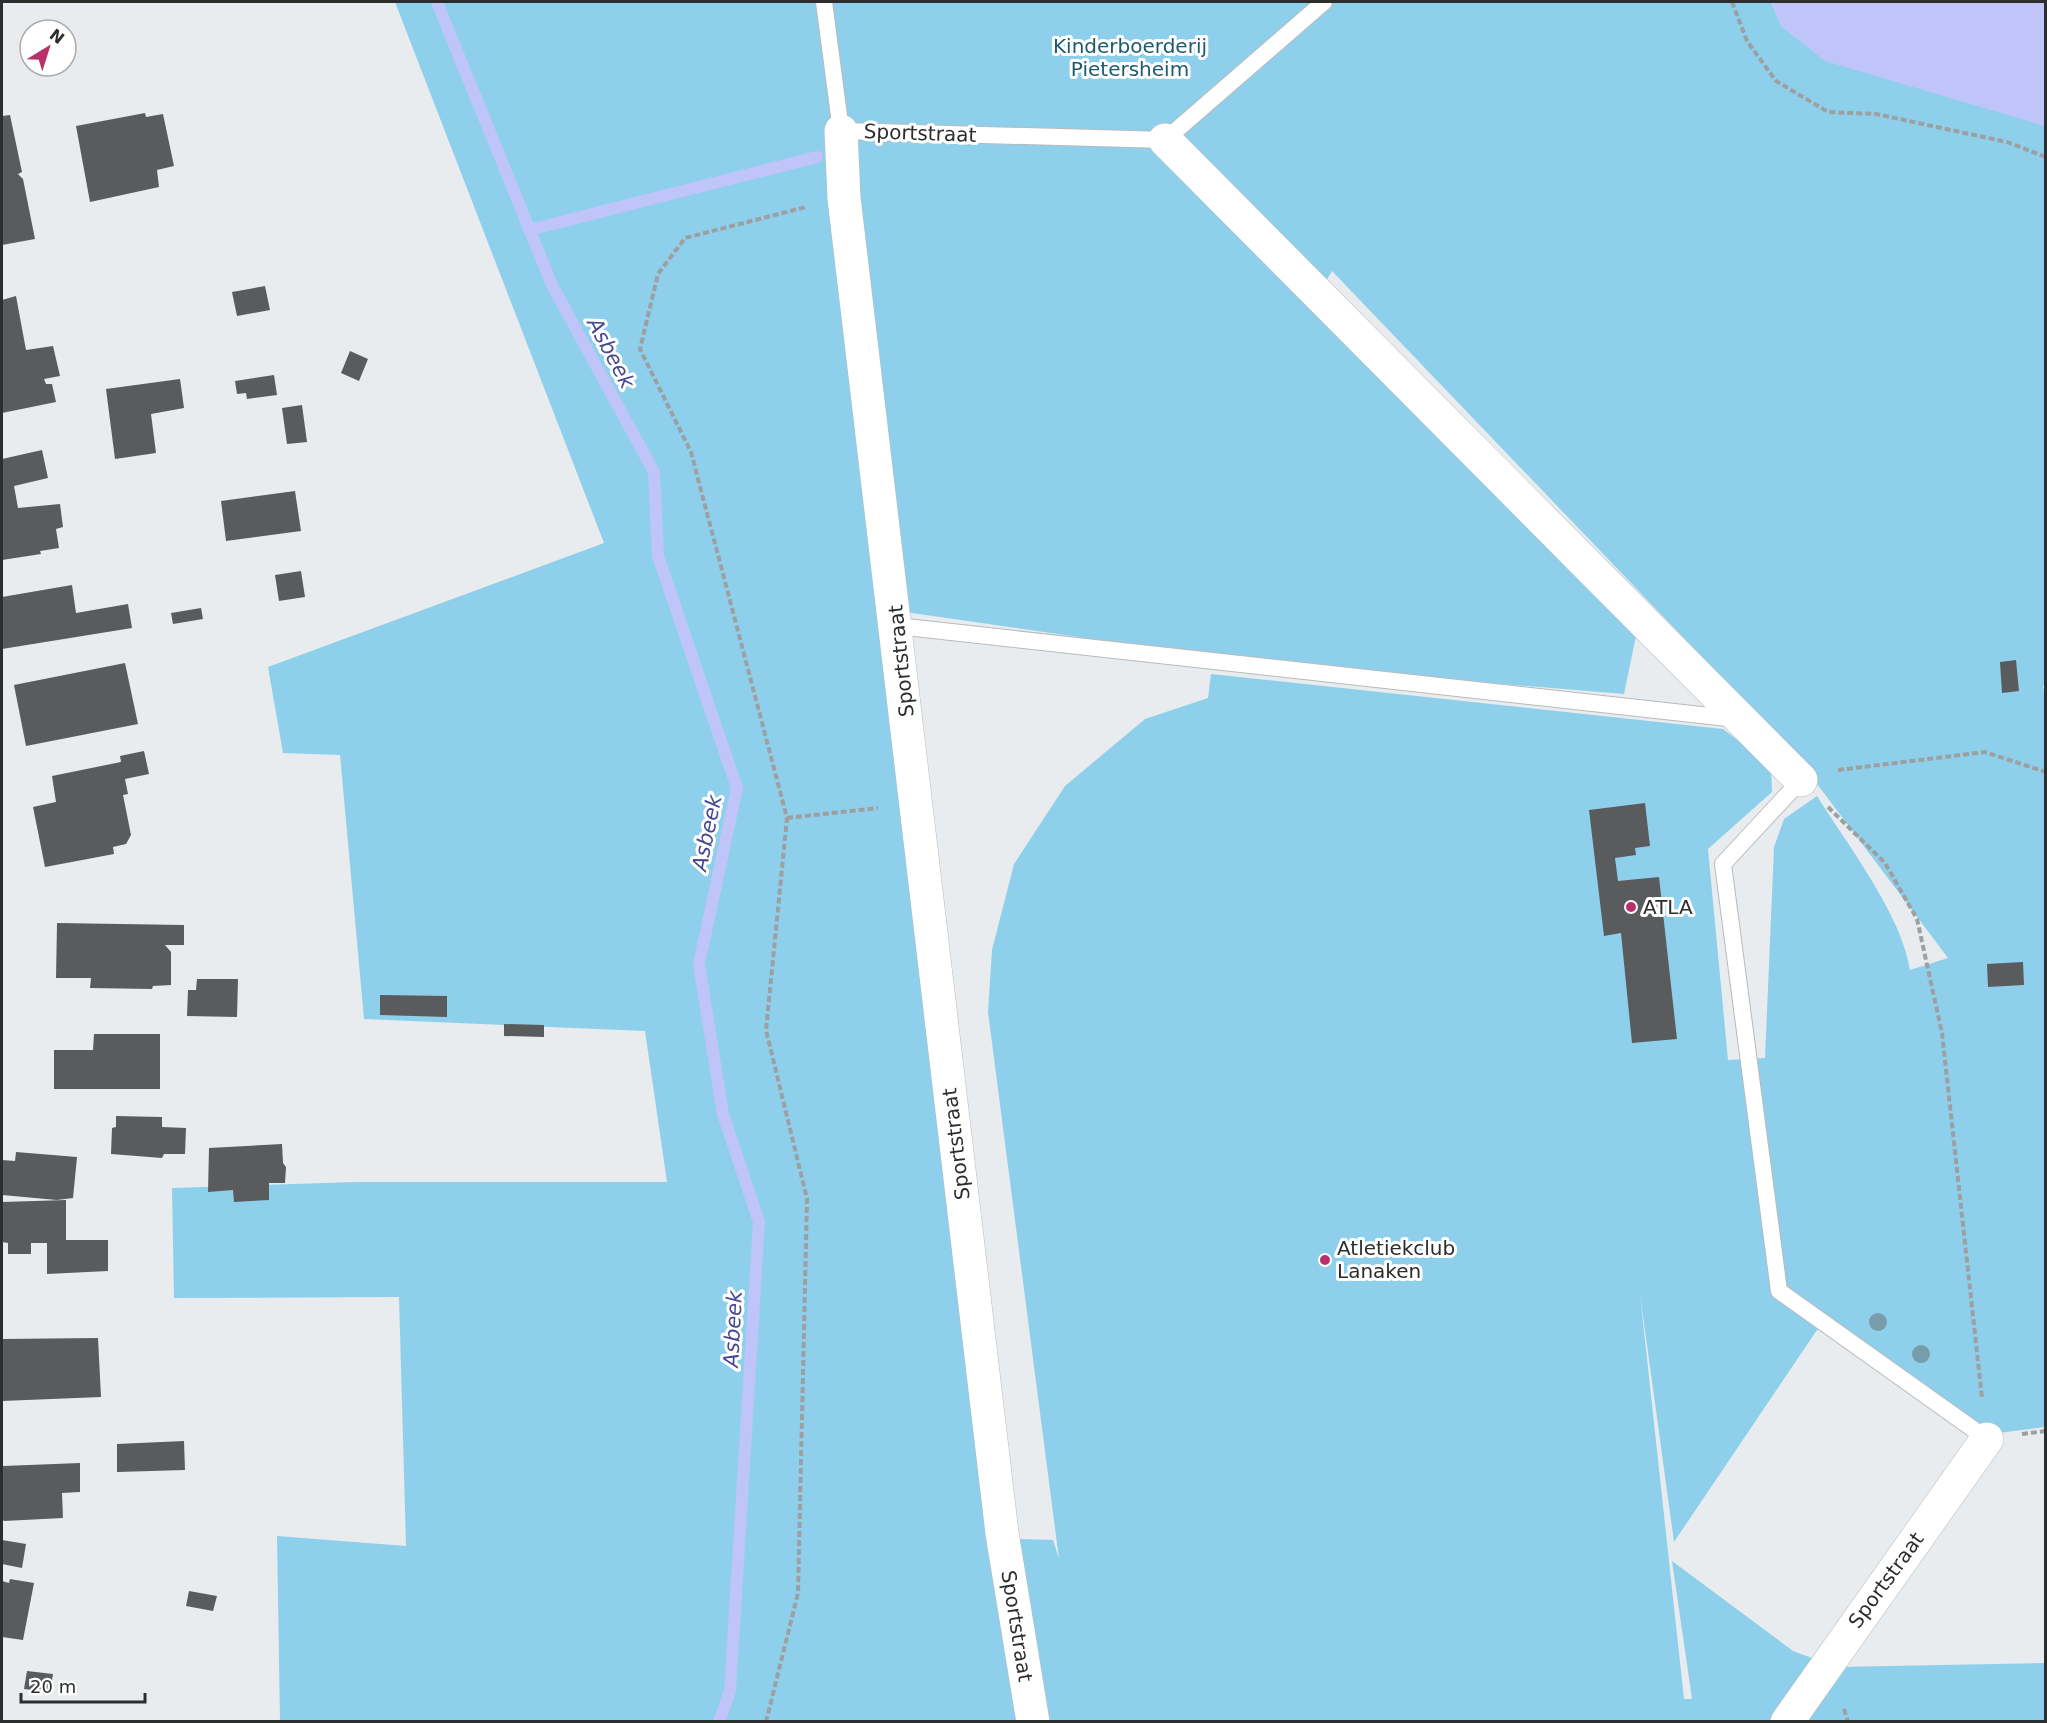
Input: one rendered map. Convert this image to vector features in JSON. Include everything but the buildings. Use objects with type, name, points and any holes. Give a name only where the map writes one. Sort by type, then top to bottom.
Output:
[{"type":"street","name":"Sportstraat","points":[[841,131],[844,198],[897,626],[1002,1533],[1033,1722]]},
{"type":"street","points":[[1165,140],[1801,780]]},
{"type":"street","name":"Sportstraat","points":[[1786,1722],[1987,1439]]},
{"type":"lane","points":[[825,2],[841,131]]},
{"type":"lane","points":[[1165,140],[1324,2]]},
{"type":"lane","name":"Sportstraat","points":[[841,131],[1165,140]]},
{"type":"lane","points":[[897,626],[1740,720]]},
{"type":"lane","points":[[1801,780],[1723,864],[1779,1291],[1987,1439]]},
{"type":"path","points":[[1732,2],[1747,41],[1776,81],[1828,112],[1876,114],[2007,142],[2046,157]]},
{"type":"path","points":[[766,1722],[798,1593],[807,1198],[766,1030],[787,818],[691,452],[640,349],[658,274],[685,238],[844,198]]},
{"type":"path","points":[[1987,1439],[1942,1033],[1917,919],[1885,863],[1801,780],[1849,766],[1985,752],[2046,772]]},
{"type":"path","points":[[787,818],[917,804]]},
{"type":"green space","name":"Kinderboerderij Pietersheim","points":[[395,2],[1771,2],[1782,27],[2045,126],[2046,686],[2043,686],[2046,703],[2045,1427],[1990,1434],[1840,1330],[1817,1330],[1674,1542],[1640,1294],[1684,1699],[1692,1699],[1672,1561],[1793,1651],[1836,1667],[2045,1663],[2045,1721],[280,1721],[277,1536],[406,1546],[399,1297],[174,1298],[172,1188],[355,1182],[667,1182],[645,1031],[364,1019],[340,755],[283,753],[268,667],[604,543]],"holes":[[[1332,271],[1793,752],[1948,958],[1910,970],[1905,949],[1885,903],[1817,796],[1784,819],[1774,847],[1765,1058],[1728,1060],[1708,849],[1772,792],[1771,766],[1723,729],[1211,674],[1208,698],[1145,719],[1065,786],[1014,864],[992,950],[988,1012],[1059,1559],[1053,1540],[989,1538],[884,609],[1176,651],[1355,672],[1624,694],[1637,631],[1311,306]]]},
{"type":"shaded area","points":[[1771,2],[2045,2],[2045,126],[1825,61],[1782,27]]},
{"type":"waterway","name":"Asbeek","points":[[437,2],[552,285],[654,472],[658,556],[737,788],[699,964],[723,1114],[759,1222],[730,1691],[719,1722]]},
{"type":"waterway","points":[[529,230],[817,157]]},
{"type":"place","name":"ATLA","points":[[1631,907]]},
{"type":"place","name":"Atletiekclub Lanaken","points":[[1325,1260]]}]
